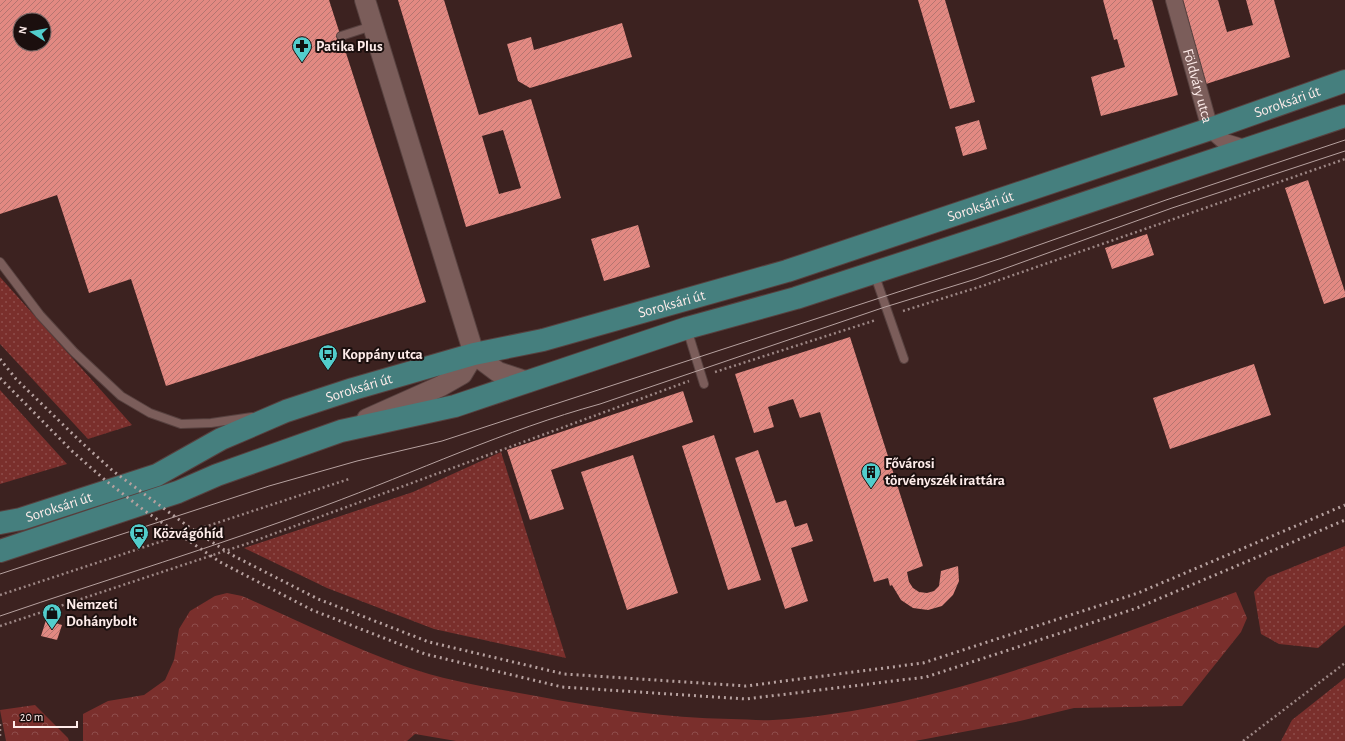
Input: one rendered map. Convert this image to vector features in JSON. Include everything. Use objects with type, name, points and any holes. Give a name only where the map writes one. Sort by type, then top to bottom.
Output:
[{"type":"main road","name":"Soroksári út","points":[[0,523],[21,519],[157,475],[221,439],[286,411],[353,389],[474,354],[543,340],[787,271],[1210,129],[1345,81]]},
{"type":"main road","name":"Soroksári út","points":[[0,551],[178,492],[217,475],[341,431],[455,406],[687,328],[796,298],[1345,116]]},
{"type":"street","points":[[365,0],[474,354],[498,372],[528,382]]},
{"type":"street","name":"Földváry utca","points":[[1174,0],[1210,129],[1225,142],[1248,148]]},
{"type":"street","points":[[341,431],[441,386],[462,374],[474,354]]},
{"type":"lane","points":[[341,36],[374,26]]},
{"type":"lane","points":[[0,262],[40,315],[74,352],[121,396],[150,413],[181,424],[211,423],[286,411]]},
{"type":"lane","points":[[874,272],[888,316],[904,358]]},
{"type":"lane","points":[[687,328],[703,380]]},
{"type":"path","points":[[0,626],[254,541],[703,380],[888,316],[985,285],[1345,159]]},
{"type":"path","points":[[0,595],[349,479]]},
{"type":"path","points":[[1243,741],[1345,663]]},
{"type":"path","points":[[0,724],[0,739]]},
{"type":"green space","points":[[0,277],[132,425],[88,439],[0,344]]},
{"type":"green space","points":[[0,390],[67,464],[0,484]]},
{"type":"green space","points":[[501,452],[566,658],[434,629],[327,588],[244,548],[413,492]]},
{"type":"green space","points":[[1345,546],[1345,625],[1318,648],[1279,644],[1261,634],[1254,592],[1268,577]]},
{"type":"green space","points":[[1236,592],[1247,618],[1241,632],[1182,706],[1074,708],[1020,721],[915,741],[456,741],[415,734],[407,741],[83,741],[83,714],[108,701],[144,695],[165,680],[174,660],[179,629],[190,611],[215,596],[227,593],[242,596],[383,658],[404,666],[453,680],[633,712],[682,717],[773,720],[833,714],[892,703],[950,689],[1066,654]]},
{"type":"green space","points":[[1345,678],[1345,741],[1281,741],[1292,720]]},
{"type":"green space","points":[[35,705],[68,738],[69,741],[6,741],[0,710]]},
{"type":"building","points":[[0,0],[329,0],[426,302],[166,386],[131,279],[89,293],[57,195],[0,214]]},
{"type":"building","points":[[398,0],[444,0],[479,115],[531,99],[561,198],[466,227]],"holes":[[[503,130],[521,188],[499,194],[482,136]]]},
{"type":"building","points":[[918,0],[945,0],[975,102],[950,109]]},
{"type":"building","points":[[1103,0],[1152,0],[1178,95],[1101,116],[1091,77],[1125,67],[1117,39],[1114,40]]},
{"type":"building","points":[[1183,0],[1218,0],[1227,32],[1253,25],[1246,0],[1274,0],[1290,57],[1206,84]]},
{"type":"building","points":[[622,23],[632,57],[530,88],[518,81],[507,44],[531,37],[534,50]]},
{"type":"building","points":[[979,120],[987,149],[963,156],[955,127]]},
{"type":"building","points":[[1308,180],[1345,292],[1345,297],[1324,304],[1285,188]]},
{"type":"building","points":[[638,225],[650,267],[604,281],[591,239]]},
{"type":"building","points":[[1147,234],[1154,255],[1112,269],[1105,248]]},
{"type":"building","name":"Fővárosi törvényszék irattára","points":[[850,337],[923,566],[907,572],[909,582],[913,588],[919,592],[927,593],[934,591],[939,586],[941,571],[958,566],[959,581],[953,595],[942,606],[928,610],[913,608],[901,600],[892,585],[890,586],[888,578],[874,582],[820,412],[800,418],[793,399],[768,407],[774,427],[754,433],[735,374]]},
{"type":"building","points":[[1254,364],[1271,415],[1170,449],[1153,398]]},
{"type":"building","points":[[683,391],[693,422],[551,470],[564,509],[530,520],[507,450]]},
{"type":"building","points":[[714,435],[761,580],[728,590],[682,446]]},
{"type":"building","points":[[758,450],[776,503],[786,500],[795,527],[807,523],[813,541],[791,548],[808,601],[785,609],[735,458]]},
{"type":"building","points":[[633,455],[678,593],[627,610],[581,472]]},
{"type":"building","points":[[46,620],[62,625],[57,640],[41,636]]},
{"type":"tram line","points":[[0,574],[269,486],[357,461],[442,441],[1002,258],[1166,200],[1345,140]]},
{"type":"tram line","points":[[0,616],[284,521],[530,426],[600,404],[885,307],[976,279],[1172,208],[1345,151]]},
{"type":"railway","points":[[0,359],[16,379],[113,471],[189,527],[232,555],[318,599],[429,642],[564,674],[746,686],[923,663],[1138,593],[1345,505]]},
{"type":"railway","points":[[0,378],[73,452],[105,480],[145,511],[220,562],[312,610],[425,654],[562,687],[746,699],[926,677],[1137,608],[1345,520]]},
{"type":"place","name":"Patika Plus","points":[[302,63]]},
{"type":"place","name":"Koppány utca","points":[[328,371]]},
{"type":"place","name":"Fővárosi törvényszék irattára","points":[[871,489]]},
{"type":"place","name":"Közvágóhíd","points":[[139,550]]},
{"type":"place","name":"Nemzeti Dohánybolt","points":[[52,630]]}]
